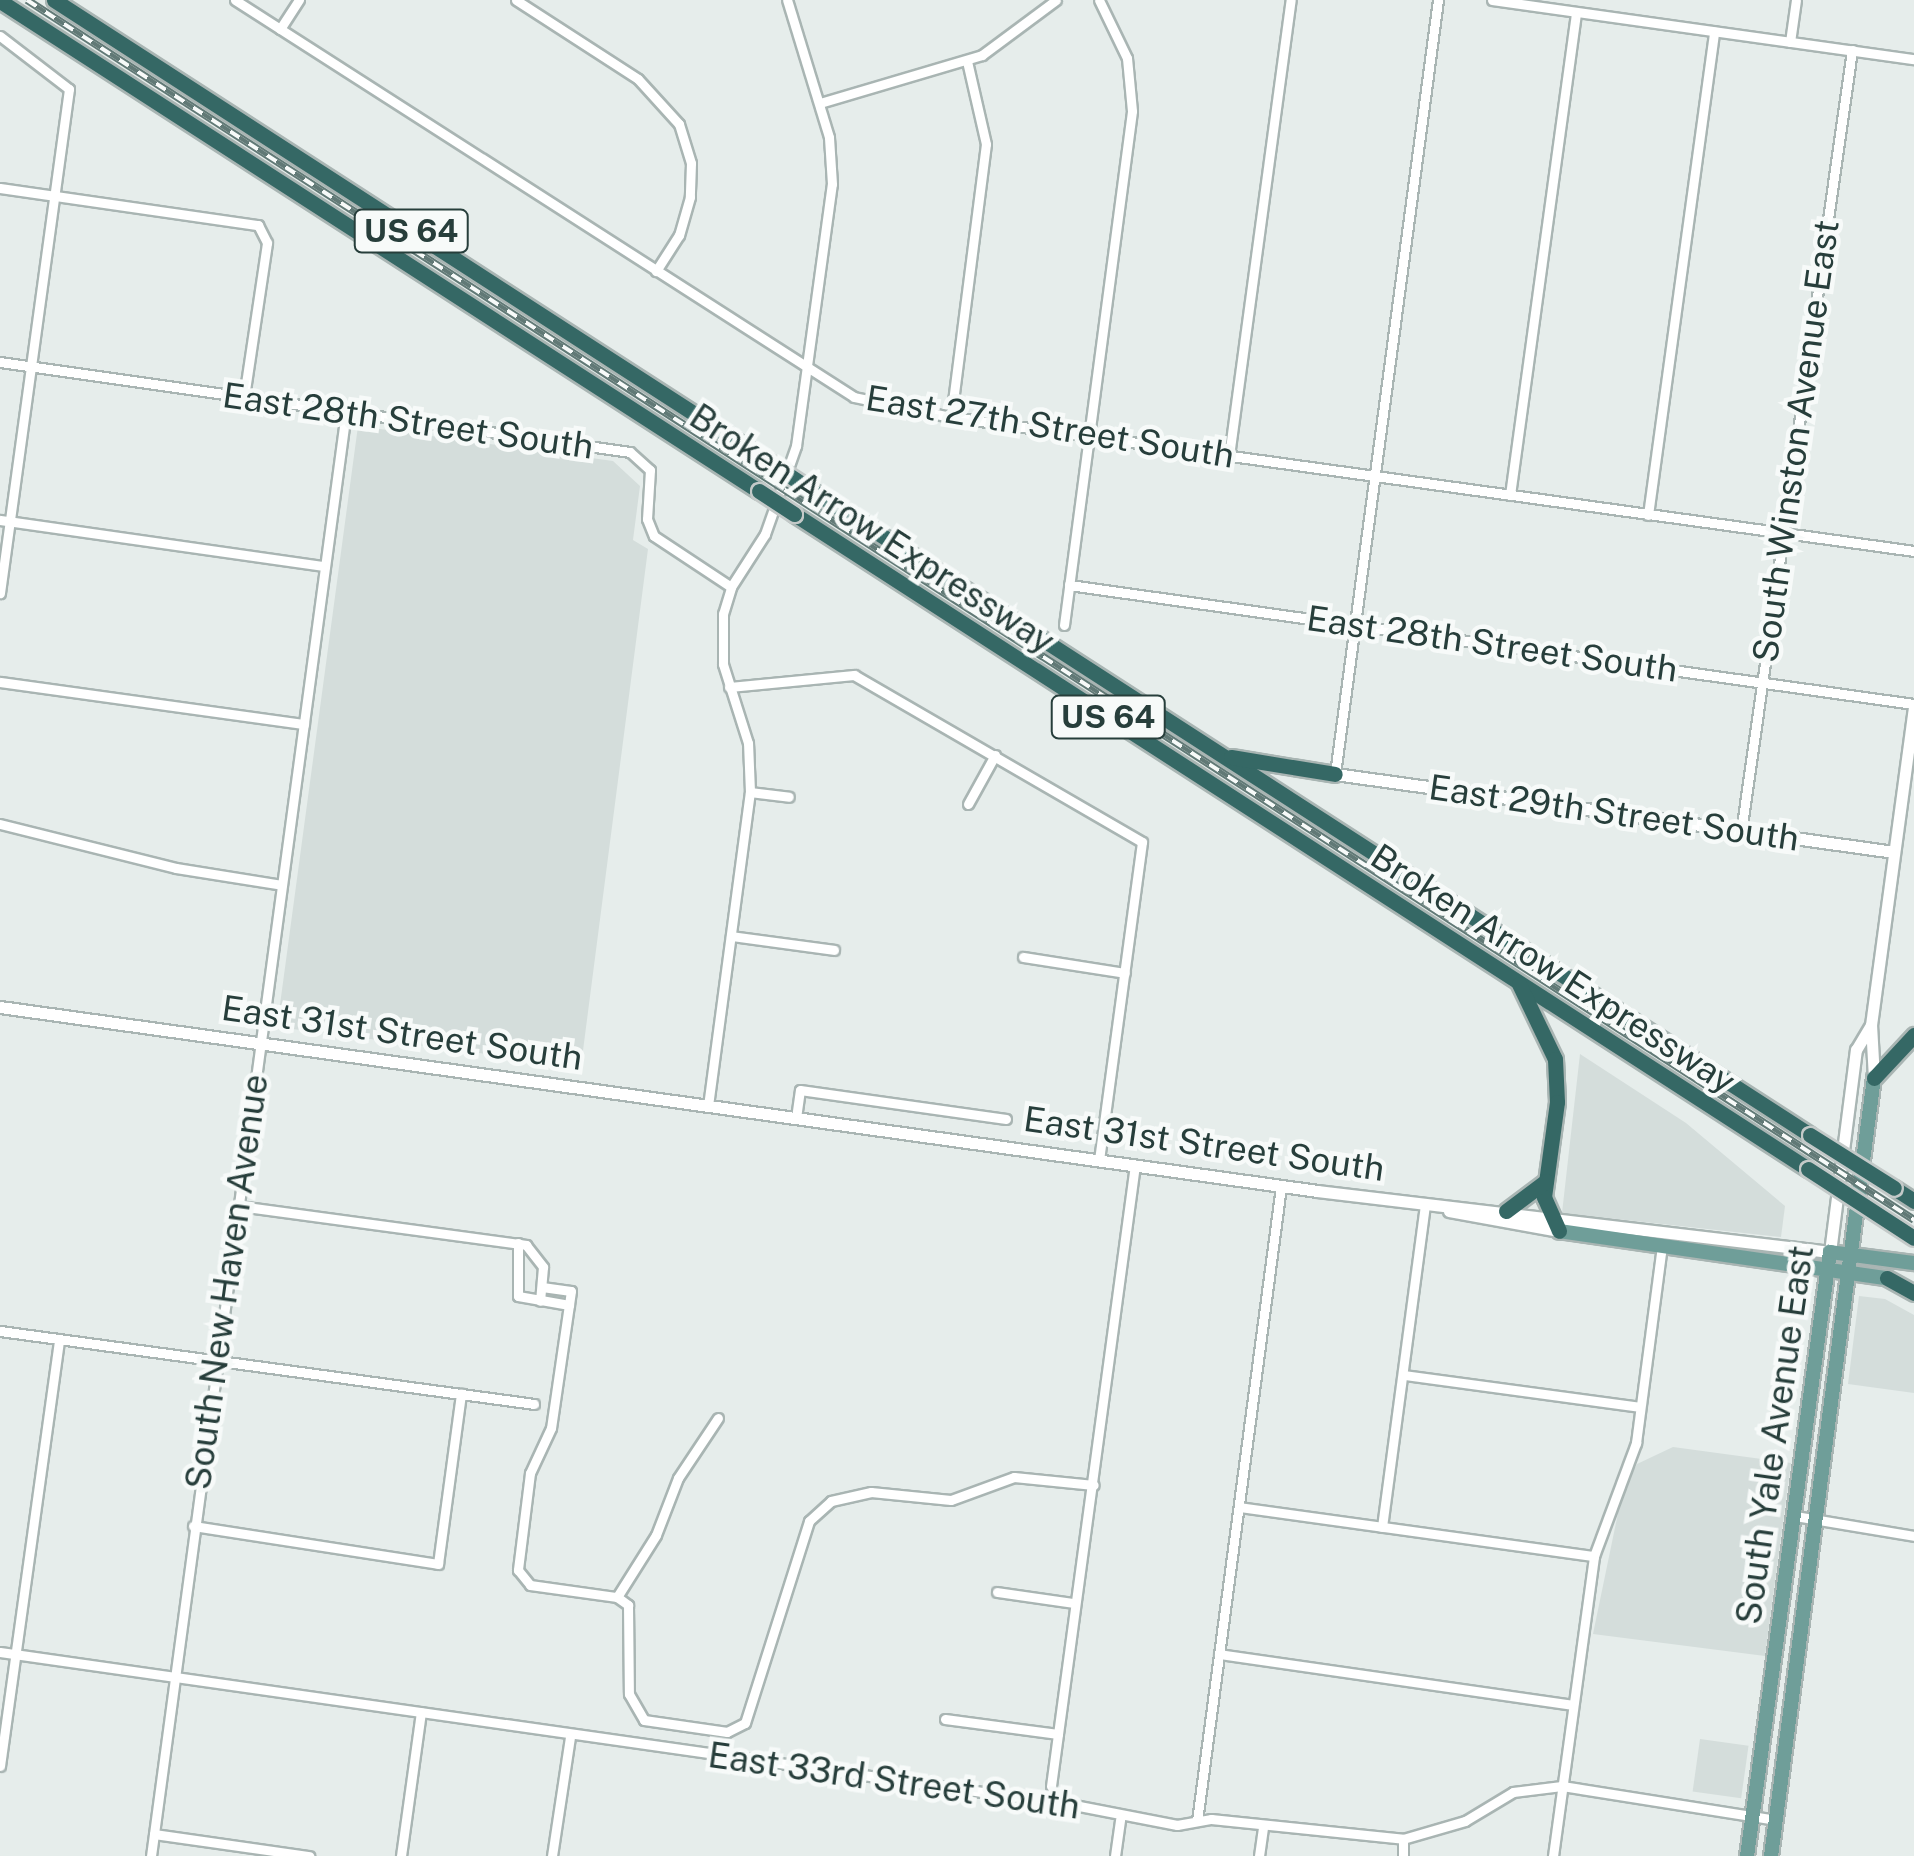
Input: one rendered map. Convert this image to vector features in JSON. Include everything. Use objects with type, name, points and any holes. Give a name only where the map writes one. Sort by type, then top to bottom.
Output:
[{"type":"highway","name":"Broken Arrow Expressway","points":[[54,0],[1914,1201]]},
{"type":"highway","name":"Broken Arrow Expressway","points":[[0,1],[1914,1238]]},
{"type":"highway","points":[[1227,757],[1334,774]]},
{"type":"highway","points":[[1518,983],[1552,1046],[1557,1073],[1546,1181],[1548,1217],[1559,1231]]},
{"type":"highway","points":[[1874,1078],[1914,1035]]},
{"type":"highway","points":[[1506,1211],[1546,1181]]},
{"type":"highway","points":[[1887,1278],[1914,1293]]},
{"type":"main road","name":"South Yale Avenue East","points":[[1771,1856],[1874,1078],[1872,1025],[1914,705]]},
{"type":"main road","name":"East 29th Street South","points":[[1334,774],[1894,852]]},
{"type":"main road","name":"East 31st Street South","points":[[0,1008],[1425,1206],[1559,1231],[1914,1282]]},
{"type":"main road","name":"South Yale Avenue East","points":[[1747,1856],[1856,1050],[1872,1025]]},
{"type":"main road","name":"East 31st Street South","points":[[1425,1206],[1506,1211],[1914,1263]]},
{"type":"street","name":"East 27th Street South","points":[[235,0],[854,398],[951,417],[1914,551]]},
{"type":"street","points":[[280,29],[299,0]]},
{"type":"street","points":[[516,0],[638,78],[679,124],[691,163],[690,198],[679,234],[656,270]]},
{"type":"street","points":[[708,1106],[750,792],[748,743],[728,687],[721,643],[730,586],[766,534],[796,446],[832,184],[820,103],[787,0]]},
{"type":"street","points":[[820,103],[968,61],[1014,37],[1056,0]]},
{"type":"street","points":[[1064,626],[1132,111],[1127,58],[1099,0]]},
{"type":"street","points":[[1229,456],[1290,0]]},
{"type":"street","points":[[1334,774],[1438,0]]},
{"type":"street","points":[[1492,0],[1914,59]]},
{"type":"street","points":[[1790,42],[1796,0]]},
{"type":"street","points":[[1510,495],[1576,12]]},
{"type":"street","points":[[1648,514],[1714,31]]},
{"type":"street","points":[[0,36],[56,73],[69,89],[5,521],[0,593]]},
{"type":"street","name":"South Winston Avenue East","points":[[1741,832],[1852,50]]},
{"type":"street","points":[[951,417],[986,144],[968,61]]},
{"type":"street","points":[[0,188],[258,224],[267,243],[244,397]]},
{"type":"street","name":"East 28th Street South","points":[[0,362],[636,455],[651,477],[649,530],[730,586]]},
{"type":"street","name":"South New Haven Avenue","points":[[151,1856],[346,411]]},
{"type":"street","points":[[5,521],[325,566]]},
{"type":"street","name":"East 28th Street South","points":[[1069,585],[1914,705]]},
{"type":"street","points":[[728,687],[854,675],[1142,842],[1100,1160]]},
{"type":"street","points":[[0,682],[304,724]]},
{"type":"street","points":[[968,804],[995,755]]},
{"type":"street","points":[[750,792],[789,797]]},
{"type":"street","points":[[0,824],[176,868],[282,885]]},
{"type":"street","points":[[732,936],[834,950]]},
{"type":"street","points":[[1023,958],[1125,973]]},
{"type":"street","name":"East 31st Street South","points":[[796,1118],[800,1090],[1006,1119]]},
{"type":"street","points":[[1051,1786],[1135,1165]]},
{"type":"street","points":[[1197,1821],[1282,1186]]},
{"type":"street","points":[[239,1206],[518,1243],[538,1256],[540,1301]]},
{"type":"street","points":[[1382,1527],[1425,1206]]},
{"type":"street","points":[[518,1243],[515,1290],[540,1301],[569,1304]]},
{"type":"street","points":[[1552,1856],[1594,1556],[1608,1503],[1632,1453],[1662,1246]]},
{"type":"street","points":[[542,1287],[571,1290],[552,1428],[530,1473],[518,1570],[537,1587],[617,1597],[631,1612],[626,1670],[639,1717],[726,1732],[746,1723],[809,1521],[831,1501],[871,1492],[951,1500],[1014,1477],[1094,1486]]},
{"type":"street","points":[[0,1331],[534,1404]]},
{"type":"street","points":[[0,1766],[59,1339]]},
{"type":"street","points":[[1404,1375],[1640,1407]]},
{"type":"street","points":[[193,1526],[438,1564],[462,1394]]},
{"type":"street","points":[[617,1597],[656,1535],[678,1478],[718,1418]]},
{"type":"street","points":[[1239,1507],[1594,1556]]},
{"type":"street","points":[[1794,1516],[1914,1536]]},
{"type":"street","points":[[997,1592],[1074,1603]]},
{"type":"street","name":"East 33rd Street South","points":[[0,1652],[570,1737],[1074,1805],[1120,1819],[1177,1826],[1197,1821],[1403,1839],[1465,1821],[1513,1792],[1562,1786],[1776,1820]]},
{"type":"street","points":[[1219,1654],[1572,1705]]},
{"type":"street","points":[[401,1856],[421,1712]]},
{"type":"street","points":[[945,1718],[1058,1734]]},
{"type":"street","points":[[552,1856],[570,1737]]},
{"type":"street","points":[[1115,1856],[1120,1819]]},
{"type":"street","points":[[1259,1856],[1263,1826]]},
{"type":"street","points":[[154,1834],[309,1856]]},
{"type":"street","points":[[1403,1839],[1403,1856]]},
{"type":"shaded area","points":[[358,426],[613,461],[640,486],[633,540],[648,549],[581,1066],[277,1027]]},
{"type":"shaded area","points":[[1580,1054],[1686,1123],[1785,1206],[1781,1237],[1562,1213]]},
{"type":"shaded area","points":[[1859,1296],[1885,1299],[1914,1315],[1914,1393],[1848,1384]]},
{"type":"shaded area","points":[[1673,1447],[1791,1463],[1765,1656],[1593,1634],[1623,1489],[1637,1464]]},
{"type":"shaded area","points":[[1700,1739],[1749,1746],[1741,1798],[1693,1791]]},
{"type":"railway","points":[[27,0],[1914,1220]]}]
